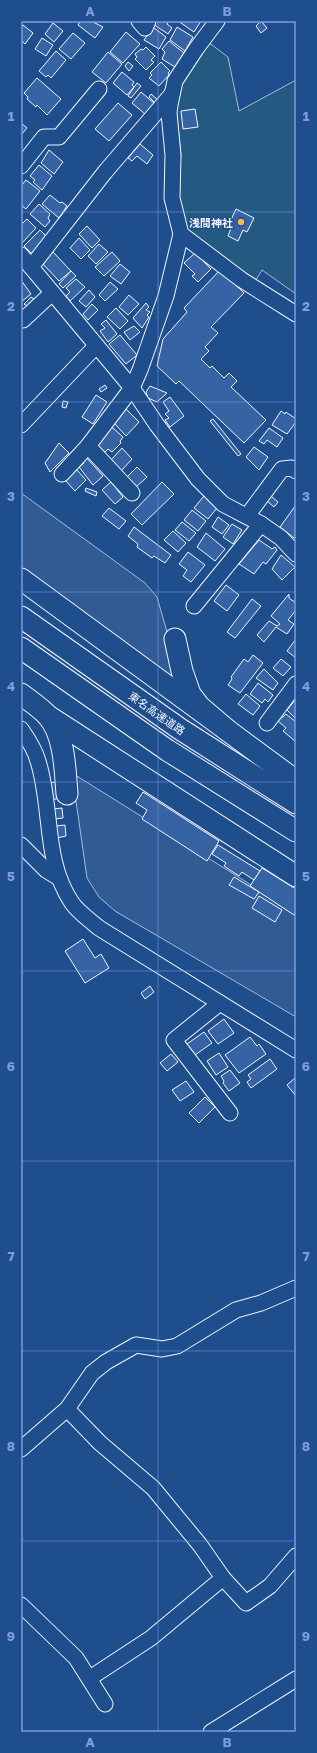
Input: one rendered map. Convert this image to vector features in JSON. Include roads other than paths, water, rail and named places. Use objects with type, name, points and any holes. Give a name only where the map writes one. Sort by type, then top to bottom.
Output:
[{"type":"highway","points":[[21,579],[296,781]]},
{"type":"highway","name":"東名高速道路","points":[[21,617],[180,729],[296,803]]},
{"type":"highway","points":[[175,639],[182,671],[190,694],[199,706],[227,730]]},
{"type":"highway","points":[[21,648],[167,750],[296,831]]},
{"type":"highway","points":[[21,694],[48,716],[296,876]]},
{"type":"highway","points":[[48,716],[58,735],[62,748],[67,794]]},
{"type":"street","points":[[139,21],[144,28],[148,21]]},
{"type":"street","points":[[62,474],[88,446],[132,388],[140,370],[166,296],[181,234],[172,198],[173,154],[169,113],[172,94],[175,81],[217,21]]},
{"type":"street","points":[[21,166],[44,137],[58,137],[100,89]]},
{"type":"street","points":[[31,267],[105,172],[172,94]]},
{"type":"street","points":[[181,234],[242,280],[296,314]]},
{"type":"street","points":[[21,256],[51,294],[132,388],[157,426],[198,479],[223,504],[247,516],[281,538],[296,554]]},
{"type":"street","points":[[21,318],[23,320],[51,294]]},
{"type":"street","points":[[23,420],[96,346]]},
{"type":"street","points":[[88,446],[132,493]]},
{"type":"street","points":[[247,516],[282,469],[292,468],[296,471]]},
{"type":"street","points":[[194,606],[260,524]]},
{"type":"street","points":[[266,723],[296,684]]},
{"type":"street","points":[[21,729],[31,744],[44,780],[50,843],[59,878],[73,904],[99,928],[296,1050]]},
{"type":"street","points":[[21,845],[46,870],[59,878]]},
{"type":"street","points":[[220,1003],[174,1040],[230,1113]]},
{"type":"street","points":[[21,1449],[67,1409],[92,1373],[106,1362],[136,1345],[162,1349],[177,1346],[236,1310],[262,1303],[296,1288]]},
{"type":"street","points":[[67,1409],[100,1443],[153,1488],[200,1545],[223,1578],[246,1603],[270,1586],[296,1556]]},
{"type":"street","points":[[90,1678],[151,1638],[223,1578]]},
{"type":"street","points":[[21,1605],[76,1658],[90,1678],[104,1704]]},
{"type":"street","points":[[211,1732],[296,1679]]},
{"type":"place","name":"浅間神社","points":[[241,222]]}]
